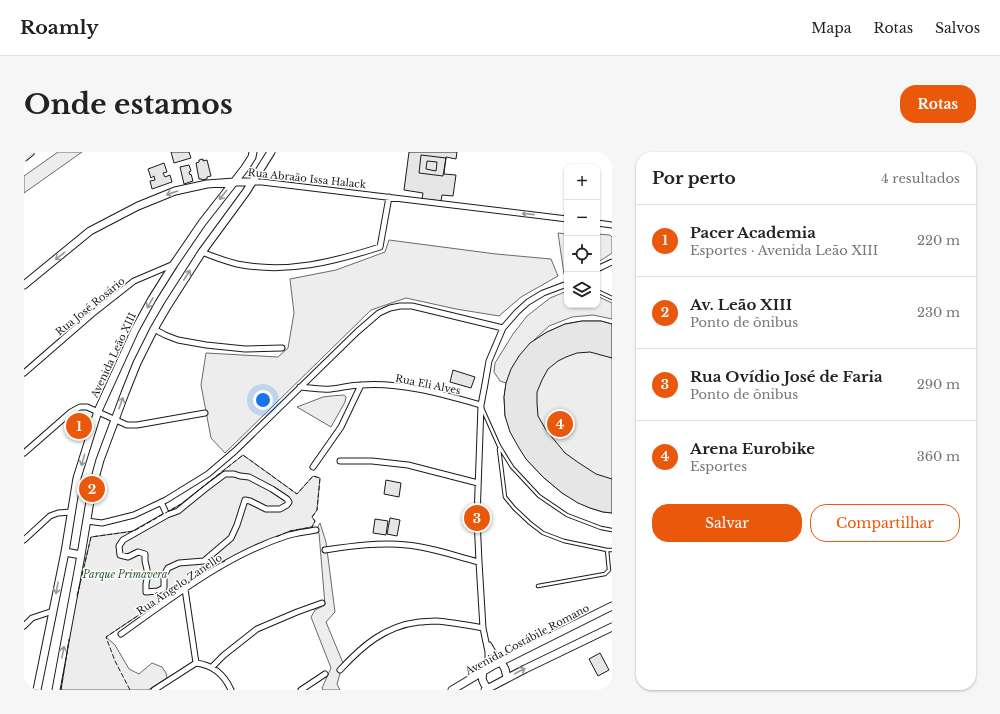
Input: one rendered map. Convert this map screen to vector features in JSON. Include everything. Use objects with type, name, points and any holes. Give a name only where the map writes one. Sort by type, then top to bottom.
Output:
[{"type":"main road","points":[[24,157],[30,152]]},
{"type":"main road","name":"Avenida Leão XIII","points":[[37,690],[65,552],[77,478],[98,411],[134,330],[152,299],[202,223],[245,168],[253,152]]},
{"type":"main road","points":[[56,690],[82,555],[92,490],[100,460],[137,363],[168,304],[202,252],[252,182],[270,152]]},
{"type":"main road","name":"Rua Abraão Issa Halack","points":[[24,285],[90,231],[138,206],[175,191],[207,184],[252,182]]},
{"type":"main road","points":[[65,552],[82,555]]},
{"type":"main road","name":"Avenida Costábile Romano","points":[[452,690],[501,662],[612,606]]},
{"type":"main road","points":[[485,671],[482,677],[487,689],[525,668],[612,628]]},
{"type":"main road","points":[[501,662],[505,669],[507,678]]},
{"type":"street","name":"Rua Abraão Issa Halack","points":[[252,182],[564,219]]},
{"type":"street","points":[[202,252],[218,259],[237,264],[260,267],[286,267],[321,263],[347,257],[380,247],[389,197]]},
{"type":"street","points":[[600,223],[612,225]]},
{"type":"street","points":[[600,268],[612,262]]},
{"type":"street","name":"Rua José Rosário","points":[[24,373],[92,314],[134,282],[174,264]]},
{"type":"street","points":[[485,671],[488,652],[483,628],[477,518],[481,405],[490,361],[503,328],[517,312],[528,302],[543,293],[564,285]]},
{"type":"street","points":[[87,521],[102,523],[134,515],[161,502],[208,474],[234,452],[357,332],[379,313],[390,308],[412,306],[503,328]]},
{"type":"street","points":[[154,329],[178,340],[206,345],[245,349],[282,348]]},
{"type":"street","points":[[313,467],[341,427],[361,385]]},
{"type":"street","name":"Rua Eli Alves","points":[[300,387],[330,389],[361,385],[398,386],[435,392],[481,405]]},
{"type":"street","points":[[24,453],[71,412],[80,407],[87,407],[98,411],[127,425],[137,425],[205,413]]},
{"type":"street","points":[[340,461],[372,461],[408,465],[478,483]]},
{"type":"street","points":[[226,474],[249,477],[272,489],[289,502],[280,509],[266,509],[245,500],[231,538],[204,561],[179,563],[168,568],[164,575],[164,588],[158,591],[146,592],[148,574],[145,554],[138,552],[128,557],[120,554],[119,546],[123,540],[167,515],[178,512],[205,489],[226,474]]},
{"type":"street","points":[[161,502],[167,515]]},
{"type":"street","points":[[24,540],[50,516],[58,513],[72,512]]},
{"type":"street","name":"Rua Ângelo Zanello","points":[[121,634],[204,576],[230,561],[257,547],[287,535],[316,530]]},
{"type":"street","points":[[325,550],[360,545],[407,545],[428,548],[479,562]]},
{"type":"street","points":[[185,589],[196,663]]},
{"type":"street","points":[[212,667],[224,655],[257,629],[322,603]]},
{"type":"street","points":[[24,626],[32,618],[53,611]]},
{"type":"street","points":[[340,670],[370,641],[390,630],[409,623],[433,621],[483,628]]},
{"type":"street","points":[[486,641],[495,656],[501,662]]},
{"type":"street","points":[[154,690],[196,663],[205,664],[212,667],[222,675],[231,690]]},
{"type":"street","points":[[301,690],[325,674]]},
{"type":"lane","points":[[600,292],[612,298]]},
{"type":"lane","points":[[481,405],[499,446],[512,467],[539,496],[567,515],[601,528],[612,530]]},
{"type":"lane","points":[[499,446],[505,497],[530,523],[543,533],[564,541],[612,550]]},
{"type":"lane","points":[[538,586],[606,574],[609,570],[607,550]]},
{"type":"shaded area","points":[[58,152],[82,152],[24,193],[24,176]]},
{"type":"shaded area","points":[[558,233],[564,234],[564,274]]},
{"type":"shaded area","points":[[600,234],[610,235],[612,237],[612,253],[600,261]]},
{"type":"shaded area","points":[[389,240],[496,254],[551,259],[558,276],[521,297],[499,316],[456,309],[406,298],[371,310],[225,453],[211,438],[201,385],[206,353],[278,357],[288,348],[294,313],[290,279],[336,270],[385,252]]},
{"type":"shaded area","points":[[564,292],[564,308],[600,308],[600,297],[612,303],[612,319],[593,315],[572,317],[549,326],[533,341],[547,332],[565,324],[582,321],[601,321],[612,324],[612,513],[590,508],[562,493],[543,477],[526,459],[505,416],[504,397],[506,383],[500,381],[494,372],[495,363],[513,334],[527,316],[550,298]]},
{"type":"shaded area","points":[[344,395],[346,397],[345,402],[331,427],[297,407],[323,397]]},
{"type":"shaded area","name":"Parque Primavera","points":[[243,455],[297,494],[313,476],[320,478],[317,510],[312,517],[315,521],[312,527],[290,531],[208,569],[106,637],[115,645],[129,669],[139,674],[152,663],[162,667],[167,678],[148,690],[61,690],[74,610],[91,537],[134,531],[181,504]]},
{"type":"shaded area","points":[[320,523],[326,542],[335,612],[326,622],[343,663],[337,684],[340,690],[323,690],[322,688],[331,668],[311,617],[315,610],[325,605],[319,533],[316,530]]},
{"type":"building","points":[[171,152],[189,152],[191,158],[174,163]]},
{"type":"building","points":[[409,152],[457,152],[456,159],[446,157],[444,174],[456,175],[453,196],[442,195],[441,201],[422,199],[423,193],[404,190]]},
{"type":"building","points":[[421,155],[446,158],[443,176],[419,173]]},
{"type":"building","points":[[203,159],[203,161],[207,160],[211,176],[202,180],[199,179],[196,163]]},
{"type":"building","points":[[427,161],[437,162],[436,171],[426,169]]},
{"type":"building","points":[[164,163],[167,172],[163,173],[165,177],[170,175],[172,182],[152,189],[150,181],[155,180],[154,176],[151,178],[148,169]]},
{"type":"building","points":[[189,165],[191,171],[189,172],[193,181],[184,184],[180,167]]},
{"type":"building","points":[[582,321],[601,321],[612,324],[612,358],[590,352],[577,353],[558,361],[548,369],[537,392],[538,416],[546,430],[565,453],[596,474],[612,479],[612,513],[603,512],[578,503],[562,493],[543,477],[526,459],[519,448],[510,432],[505,416],[504,397],[506,383],[511,369],[519,356],[530,343],[547,332],[565,324]]},
{"type":"building","points":[[453,370],[475,377],[471,388],[450,382]]},
{"type":"building","points":[[386,480],[401,483],[399,497],[384,494]]},
{"type":"building","points":[[390,518],[400,520],[397,536],[387,534]]},
{"type":"building","points":[[375,519],[388,521],[386,535],[373,533]]},
{"type":"building","points":[[600,653],[609,670],[598,676],[589,659]]},
{"type":"fence","points":[[77,596],[91,537],[134,531],[181,504],[243,455],[297,494],[313,476],[320,478],[317,510],[312,517],[315,521],[312,527],[290,531],[276,537]]},
{"type":"fence","points":[[130,690],[115,661],[106,637],[208,569],[225,561]]},
{"type":"fence","points":[[61,690],[69,639]]},
{"type":"place","name":"Arena Eurobike","points":[[560,424]]},
{"type":"place","name":"Pacer Academia","points":[[79,426]]},
{"type":"place","name":"Av. Leão XIII","points":[[92,489]]},
{"type":"place","name":"Rua Ovídio José de Faria","points":[[477,518]]}]
